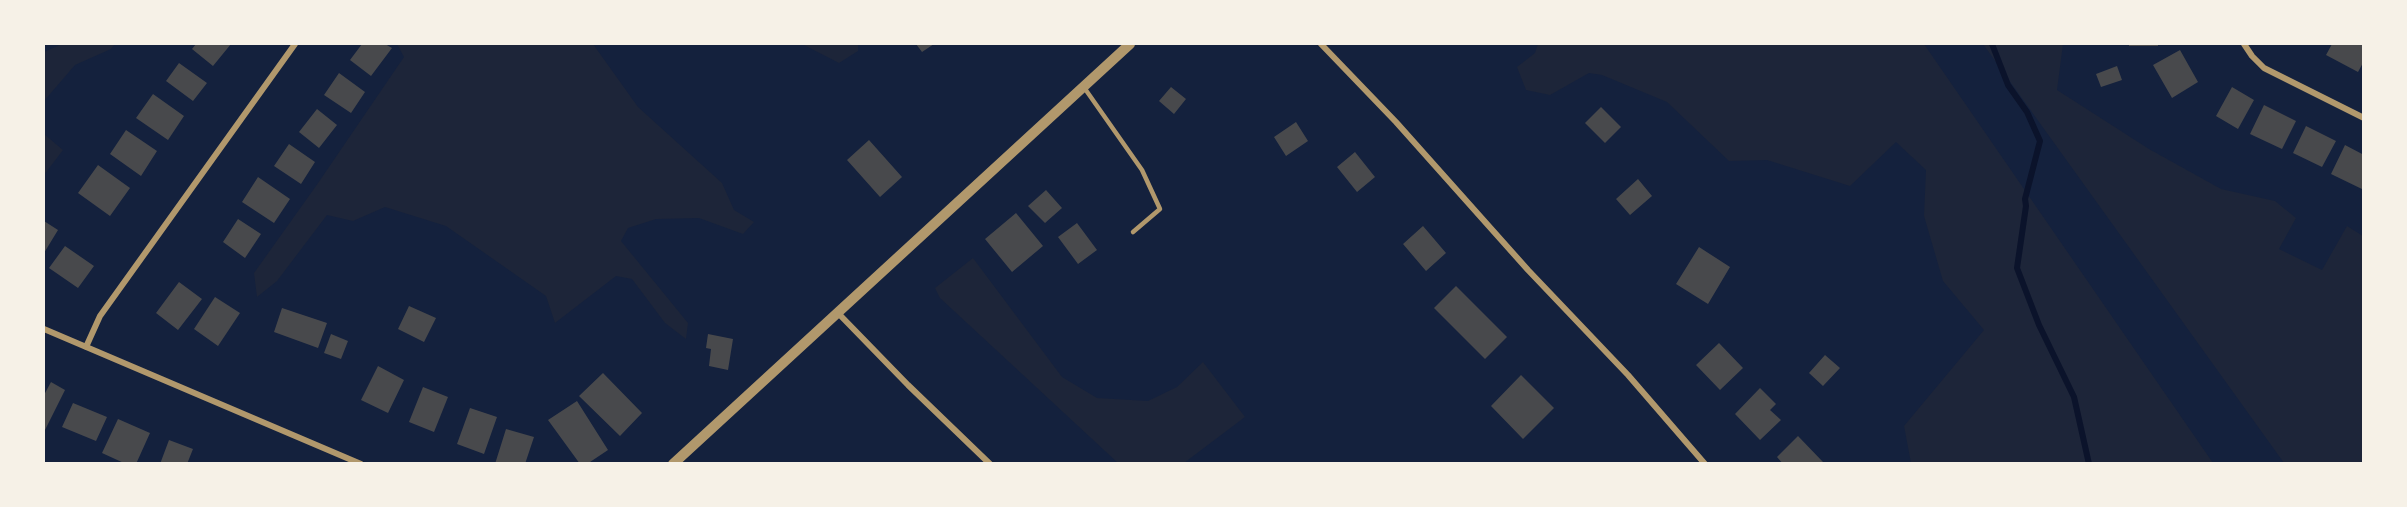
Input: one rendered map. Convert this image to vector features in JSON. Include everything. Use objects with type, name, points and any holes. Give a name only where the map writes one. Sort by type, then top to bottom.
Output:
[{"type":"street","points":[[86,347],[100,316],[295,44]]},
{"type":"street","points":[[673,464],[1130,44]]},
{"type":"street","points":[[1322,44],[1396,122],[1528,270],[1628,375],[1705,464]]},
{"type":"street","points":[[2244,44],[2264,68],[2364,118]]},
{"type":"street","points":[[837,312],[990,464]]},
{"type":"street","points":[[44,329],[361,464]]},
{"type":"lane","points":[[1083,86],[1142,170],[1160,209],[1133,232]]},
{"type":"shaded area","points":[[62,44],[115,44],[111,49],[75,65],[44,101],[44,52]]},
{"type":"shaded area","points":[[397,44],[593,44],[638,107],[722,183],[734,210],[754,222],[743,234],[699,218],[656,219],[628,228],[621,241],[688,323],[686,339],[665,323],[632,279],[616,276],[555,323],[546,296],[446,226],[385,207],[353,221],[327,215],[277,281],[257,297],[254,273],[404,57]]},
{"type":"shaded area","points":[[802,44],[858,44],[858,51],[839,63]]},
{"type":"shaded area","points":[[1538,44],[1924,44],[2213,463],[1911,463],[1904,426],[1984,330],[1943,281],[1924,216],[1926,170],[1896,142],[1850,186],[1767,160],[1729,161],[1667,102],[1602,75],[1589,73],[1550,95],[1526,90],[1517,67],[1535,53]]},
{"type":"shaded area","points":[[1983,44],[2063,44],[2057,90],[2149,149],[2221,189],[2275,201],[2296,218],[2279,249],[2322,270],[2347,226],[2363,236],[2363,463],[2284,463]]},
{"type":"shaded area","points":[[44,134],[63,150],[44,175]]},
{"type":"shaded area","points":[[973,258],[1062,377],[1097,398],[1148,401],[1177,387],[1203,362],[1245,417],[1184,463],[1118,463],[940,298],[935,288]]},
{"type":"building","points":[[196,44],[231,44],[213,66],[192,49]]},
{"type":"building","points":[[362,44],[385,44],[392,48],[371,76],[350,60]]},
{"type":"building","points":[[916,44],[934,44],[922,52]]},
{"type":"building","points":[[2129,44],[2158,44],[2158,46],[2129,46]]},
{"type":"building","points":[[2332,44],[2364,44],[2364,61],[2358,72],[2326,55]]},
{"type":"building","points":[[2180,50],[2198,82],[2172,98],[2153,65]]},
{"type":"building","points":[[179,63],[207,83],[193,101],[166,81]]},
{"type":"building","points":[[2117,66],[2122,80],[2101,87],[2096,74]]},
{"type":"building","points":[[339,73],[365,92],[351,113],[324,95]]},
{"type":"building","points":[[1171,87],[1186,99],[1174,114],[1159,101]]},
{"type":"building","points":[[2232,87],[2254,100],[2238,129],[2216,116]]},
{"type":"building","points":[[153,94],[184,116],[168,140],[136,118]]},
{"type":"building","points":[[2264,105],[2296,121],[2282,149],[2250,134]]},
{"type":"building","points":[[1601,107],[1621,127],[1605,143],[1585,123]]},
{"type":"building","points":[[317,109],[337,125],[319,148],[299,132]]},
{"type":"building","points":[[1296,122],[1308,141],[1286,156],[1274,137]]},
{"type":"building","points":[[2306,126],[2336,141],[2322,167],[2293,153]]},
{"type":"building","points":[[126,130],[157,151],[141,176],[110,154]]},
{"type":"building","points":[[869,140],[902,177],[880,197],[847,160]]},
{"type":"building","points":[[289,144],[315,162],[301,184],[274,166]]},
{"type":"building","points":[[2345,145],[2364,155],[2364,190],[2331,174]]},
{"type":"building","points":[[1355,152],[1375,177],[1357,192],[1337,167]]},
{"type":"building","points":[[98,165],[130,188],[110,216],[78,193]]},
{"type":"building","points":[[258,177],[290,199],[274,223],[242,202]]},
{"type":"building","points":[[1638,179],[1652,196],[1630,215],[1616,199]]},
{"type":"building","points":[[1046,190],[1062,208],[1045,223],[1028,206]]},
{"type":"building","points":[[1016,213],[1043,246],[1012,272],[985,239]]},
{"type":"building","points":[[238,219],[261,234],[245,258],[223,242]]},
{"type":"building","points":[[44,221],[58,230],[44,253]]},
{"type":"building","points":[[1077,223],[1097,250],[1078,264],[1058,237]]},
{"type":"building","points":[[1423,226],[1446,253],[1426,271],[1403,244]]},
{"type":"building","points":[[65,246],[94,266],[78,288],[49,268]]},
{"type":"building","points":[[1699,247],[1730,267],[1708,304],[1676,284]]},
{"type":"building","points":[[179,282],[202,299],[178,330],[156,313]]},
{"type":"building","points":[[1456,286],[1507,337],[1485,359],[1434,308]]},
{"type":"building","points":[[215,297],[240,313],[218,346],[194,329]]},
{"type":"building","points":[[409,306],[436,318],[424,342],[398,329]]},
{"type":"building","points":[[282,308],[327,323],[318,348],[274,332]]},
{"type":"building","points":[[331,334],[348,341],[341,359],[324,353]]},
{"type":"building","points":[[708,334],[733,339],[728,370],[709,366],[711,349],[706,348]]},
{"type":"building","points":[[1719,343],[1743,368],[1720,390],[1696,365]]},
{"type":"building","points":[[1825,355],[1840,368],[1823,386],[1809,373]]},
{"type":"building","points":[[378,366],[404,380],[388,413],[361,400]]},
{"type":"building","points":[[603,373],[642,413],[620,436],[579,396]]},
{"type":"building","points":[[1521,375],[1554,408],[1523,439],[1491,406]]},
{"type":"building","points":[[51,382],[65,390],[44,432],[44,395]]},
{"type":"building","points":[[423,387],[448,397],[434,432],[409,422]]},
{"type":"building","points":[[1760,388],[1776,404],[1770,410],[1781,420],[1760,440],[1735,414]]},
{"type":"building","points":[[577,401],[608,450],[587,464],[580,464],[548,420]]},
{"type":"building","points":[[73,403],[107,417],[96,441],[62,427]]},
{"type":"building","points":[[470,408],[497,417],[484,454],[457,444]]},
{"type":"building","points":[[118,419],[150,433],[136,464],[126,464],[102,453]]},
{"type":"building","points":[[506,429],[534,437],[525,464],[495,464]]},
{"type":"building","points":[[1798,436],[1823,462],[1821,464],[1783,464],[1777,457]]},
{"type":"building","points":[[169,440],[193,449],[187,464],[160,464]]},
{"type":"waterway","points":[[1992,44],[2008,85],[2027,112],[2040,141],[2025,199],[2017,268],[2039,325],[2074,397],[2089,464]]}]
